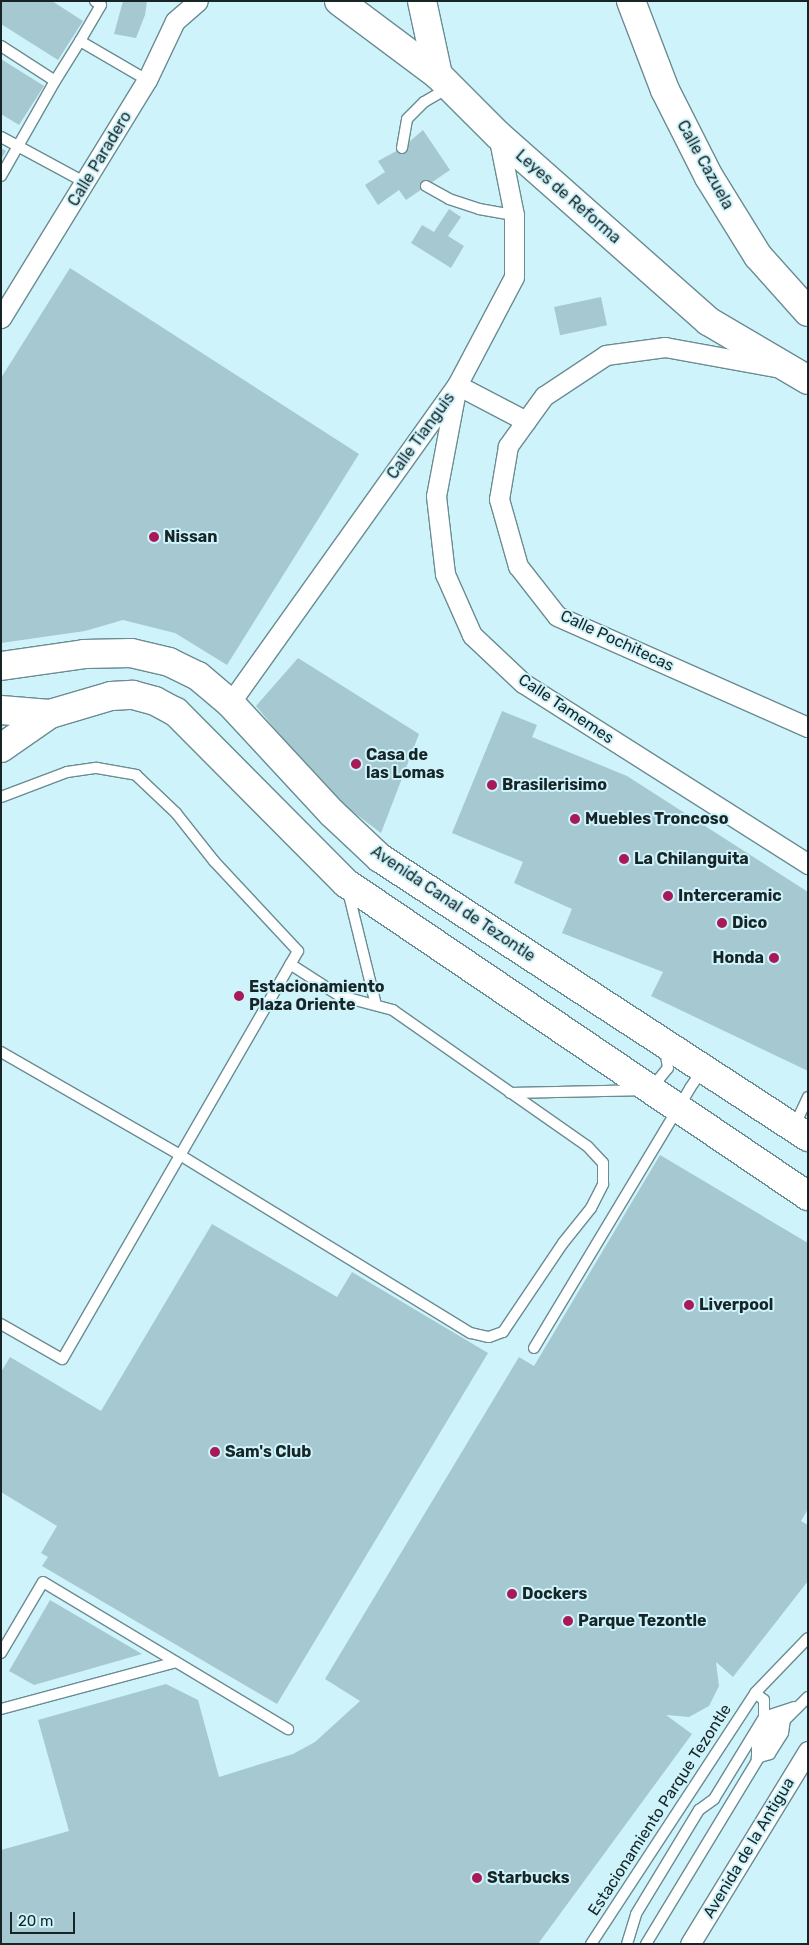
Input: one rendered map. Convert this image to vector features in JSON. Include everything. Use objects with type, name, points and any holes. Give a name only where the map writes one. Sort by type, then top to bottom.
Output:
[{"type":"main road","name":"Leyes de Reforma","points":[[339,1],[444,81],[498,135],[708,321],[797,374]]},
{"type":"main road","points":[[422,1],[444,81]]},
{"type":"main road","name":"Calle Cazuela","points":[[631,1],[664,90],[709,177],[758,256],[808,312]]},
{"type":"main road","name":"Avenida Canal de Tezontle","points":[[1,666],[84,654],[131,653],[169,662],[198,676],[230,703],[332,814],[380,858],[801,1133]]},
{"type":"main road","points":[[1,748],[50,714],[111,696],[132,695],[155,700],[176,712],[346,883],[808,1196]]},
{"type":"main road","points":[[1,710],[50,714]]},
{"type":"street","name":"Calle Paradero","points":[[1,318],[86,183],[147,80],[176,20],[198,1]]},
{"type":"street","name":"Calle Tianguis","points":[[230,703],[457,385],[514,277],[514,215],[498,135]]},
{"type":"street","name":"Calle Pochitecas","points":[[797,374],[665,347],[606,354],[544,396],[508,446],[499,499],[518,566],[556,616],[808,727]]},
{"type":"street","points":[[457,385],[526,421]]},
{"type":"street","name":"Calle Tamemes","points":[[457,385],[436,496],[445,574],[472,635],[523,683],[808,864]]},
{"type":"street","name":"Avenida de la Antigua","points":[[690,1944],[805,1758]]},
{"type":"lane","points":[[1,176],[80,41],[100,2]]},
{"type":"lane","points":[[80,41],[147,80]]},
{"type":"lane","points":[[1,46],[55,81]]},
{"type":"lane","points":[[402,148],[407,119],[444,81]]},
{"type":"lane","points":[[1,137],[17,148],[86,183]]},
{"type":"lane","points":[[426,186],[449,199],[479,209],[514,215]]},
{"type":"lane","points":[[1,796],[67,772],[97,768],[136,775],[176,813],[214,862],[298,951],[62,1358],[1,1324]]},
{"type":"lane","points":[[346,883],[376,1005]]},
{"type":"lane","points":[[1,1052],[180,1155],[472,1333],[489,1337],[503,1332],[563,1242],[591,1208],[603,1184],[603,1163],[587,1146],[393,1010],[340,996],[290,964]]},
{"type":"lane","points":[[510,1093],[650,1090],[668,1068],[664,1043]]},
{"type":"lane","points":[[534,1348],[697,1078],[712,1075]]},
{"type":"lane","points":[[801,1133],[808,1097]]},
{"type":"lane","points":[[1,1653],[43,1582],[288,1729]]},
{"type":"lane","name":"Estacionamiento Parque Tezontle","points":[[590,1944],[755,1693],[808,1638]]},
{"type":"lane","points":[[1,1710],[176,1662]]},
{"type":"lane","points":[[755,1693],[764,1700],[764,1717],[797,1707]]},
{"type":"lane","points":[[646,1944],[757,1758],[785,1719],[808,1697]]},
{"type":"lane","name":"Estacionamiento Parque Tezontle","points":[[627,1944],[636,1914],[694,1818],[714,1799],[764,1717]]},
{"type":"building","points":[[1,1],[52,1],[83,21],[58,60],[1,24]]},
{"type":"building","points":[[123,1],[147,1],[145,15],[136,38],[114,34]]},
{"type":"building","points":[[1,59],[44,86],[19,125],[1,114]]},
{"type":"building","points":[[423,130],[450,170],[406,200],[399,190],[378,205],[365,185],[385,172],[378,161],[402,148]]},
{"type":"building","points":[[1,148],[6,151],[1,159]]},
{"type":"building","points":[[449,209],[461,217],[448,236],[464,246],[451,268],[411,243],[422,225],[434,232]]},
{"type":"building","name":"Nissan","points":[[70,268],[359,454],[227,665],[175,633],[123,620],[85,631],[1,643],[1,378]]},
{"type":"building","points":[[601,297],[607,325],[560,335],[554,307]]},
{"type":"building","name":"Casa de las Lomas","points":[[298,658],[419,734],[381,833],[328,793],[256,706]]},
{"type":"building","points":[[502,711],[537,725],[532,737],[627,776],[808,892],[808,1071],[651,996],[663,972],[562,933],[572,909],[514,883],[523,862],[452,833]]},
{"type":"building","name":"Parque Tezontle","points":[[660,1155],[808,1243],[808,1509],[801,1521],[808,1525],[808,1581],[733,1677],[716,1662],[719,1686],[709,1706],[689,1717],[666,1715],[692,1734],[538,1944],[1,1944],[1,1850],[69,1831],[38,1720],[166,1684],[198,1700],[219,1777],[293,1754],[315,1742],[360,1701],[325,1679],[519,1357],[534,1366]]},
{"type":"building","name":"Sam's Club","points":[[212,1224],[337,1297],[352,1272],[488,1353],[277,1704],[42,1566],[48,1557],[41,1553],[57,1526],[1,1492],[1,1372],[10,1357],[101,1411]]},
{"type":"building","points":[[50,1600],[142,1654],[34,1685],[9,1671]]},
{"type":"place","name":"Nissan","points":[[154,537]]},
{"type":"place","name":"Casa de las Lomas","points":[[356,764]]},
{"type":"place","name":"Brasilerisimo","points":[[492,785]]},
{"type":"place","name":"Muebles Troncoso","points":[[575,819]]},
{"type":"place","name":"La Chilanguita","points":[[624,859]]},
{"type":"place","name":"Interceramic","points":[[668,896]]},
{"type":"place","name":"Dico","points":[[722,923]]},
{"type":"place","name":"Honda","points":[[774,958]]},
{"type":"place","name":"Estacionamiento Plaza Oriente","points":[[239,996]]},
{"type":"place","name":"Liverpool","points":[[689,1305]]},
{"type":"place","name":"Sam's Club","points":[[215,1452]]},
{"type":"place","name":"Dockers","points":[[512,1594]]},
{"type":"place","name":"Parque Tezontle","points":[[568,1621]]},
{"type":"place","name":"Starbucks","points":[[477,1878]]}]
